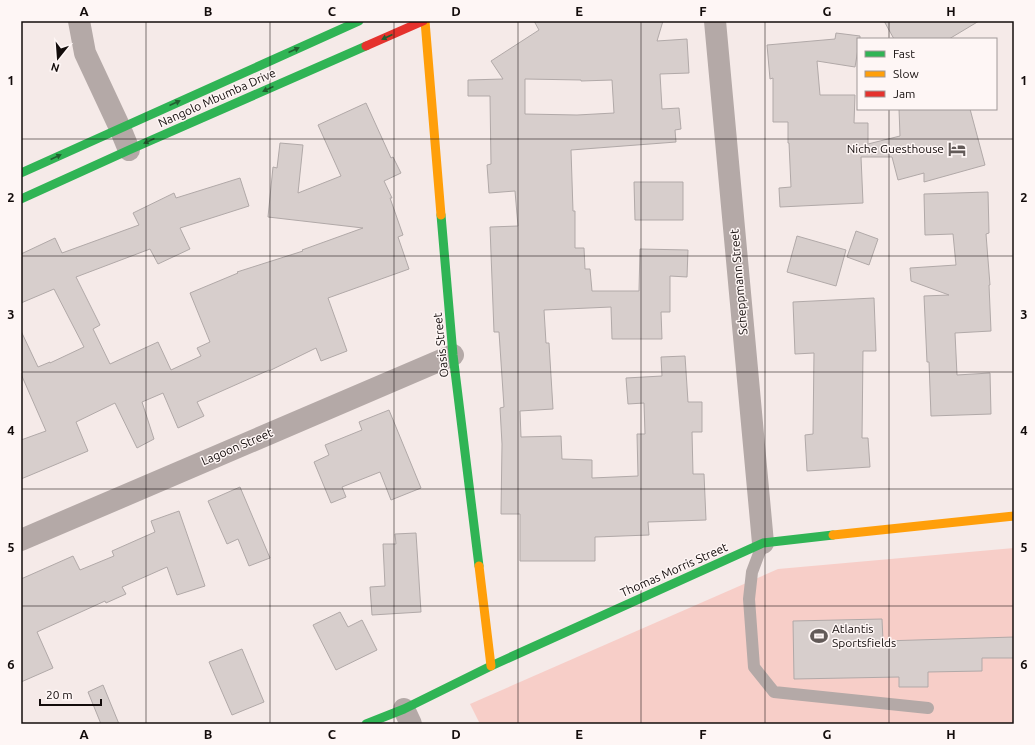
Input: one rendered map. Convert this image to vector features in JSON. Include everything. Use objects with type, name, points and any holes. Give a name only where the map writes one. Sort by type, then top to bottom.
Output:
[{"type":"street","points":[[79,21],[85,54],[129,150]]},
{"type":"street","name":"Nangolo Mbumba Drive","points":[[21,173],[359,21]]},
{"type":"street","name":"Nangolo Mbumba Drive","points":[[21,199],[424,21]]},
{"type":"street","name":"Oasis Street","points":[[424,21],[453,355],[491,666]]},
{"type":"street","name":"Scheppmann Street","points":[[715,21],[763,543]]},
{"type":"street","name":"Lagoon Street","points":[[21,540],[453,355]]},
{"type":"street","name":"Thomas Morris Street","points":[[366,724],[407,716],[491,666],[763,543],[1014,516]]},
{"type":"lane","points":[[763,543],[752,572],[750,600],[754,667],[774,692],[928,708]]},
{"type":"shaded area","name":"Atlantis Sportsfields","points":[[1014,548],[1014,724],[480,724],[470,704],[778,569]]},
{"type":"building","points":[[534,21],[663,21],[657,41],[687,39],[689,73],[660,74],[662,109],[679,108],[681,129],[675,130],[676,142],[571,150],[573,211],[575,211],[575,248],[584,248],[585,269],[590,269],[592,291],[639,291],[640,249],[688,250],[687,277],[670,276],[670,312],[661,312],[662,339],[612,339],[611,307],[544,310],[546,343],[549,343],[553,409],[520,411],[521,437],[561,436],[562,459],[592,460],[592,478],[638,476],[637,434],[645,434],[644,403],[628,404],[626,378],[662,376],[661,357],[685,356],[688,402],[702,402],[702,432],[692,432],[693,474],[704,474],[706,520],[648,522],[649,535],[595,537],[595,561],[520,561],[520,514],[501,514],[502,444],[500,408],[504,407],[499,332],[494,332],[490,227],[518,226],[515,191],[489,193],[487,165],[491,164],[490,96],[468,96],[468,80],[503,79],[491,61],[539,30]],"holes":[[[525,79],[612,80],[614,113],[577,115],[525,114]]]},
{"type":"building","points":[[884,21],[979,21],[951,38],[893,38]]},
{"type":"building","points":[[836,33],[860,36],[860,38],[857,38],[855,67],[817,61],[820,95],[855,95],[854,123],[868,123],[868,144],[900,136],[899,110],[970,110],[985,165],[924,182],[924,173],[898,180],[892,157],[861,157],[863,203],[780,207],[779,188],[791,187],[788,122],[773,122],[773,78],[770,79],[767,45],[835,39]]},
{"type":"building","points":[[366,103],[391,158],[393,157],[401,173],[384,181],[392,198],[390,198],[403,235],[398,237],[409,269],[328,298],[347,351],[321,361],[316,348],[269,371],[197,402],[204,416],[178,428],[163,393],[142,402],[154,439],[137,448],[115,403],[76,422],[88,451],[21,479],[21,440],[46,431],[21,374],[21,331],[38,367],[84,347],[54,289],[21,303],[21,254],[55,238],[62,253],[139,225],[133,213],[174,193],[176,198],[240,178],[249,206],[180,228],[190,249],[158,264],[150,249],[76,277],[100,325],[93,329],[110,364],[158,342],[171,370],[201,356],[197,348],[210,342],[190,293],[238,273],[237,272],[303,251],[302,250],[363,228],[268,217],[273,167],[277,168],[280,143],[303,145],[298,193],[341,176],[318,125]]},
{"type":"building","points":[[634,182],[683,182],[683,220],[635,220]]},
{"type":"building","points":[[988,192],[989,233],[986,234],[990,285],[991,331],[955,333],[957,375],[990,373],[991,414],[931,416],[924,296],[949,295],[911,281],[910,268],[956,265],[953,234],[925,235],[924,194]]},
{"type":"building","points":[[856,231],[878,239],[869,265],[847,257]]},
{"type":"building","points":[[797,236],[846,250],[836,286],[787,272]]},
{"type":"building","points":[[874,298],[876,351],[863,351],[862,438],[868,438],[870,467],[807,471],[805,435],[813,434],[814,353],[795,354],[793,302]]},
{"type":"building","points":[[389,410],[421,488],[391,500],[380,472],[342,487],[346,497],[331,503],[314,462],[329,455],[325,445],[362,430],[359,422]]},
{"type":"building","points":[[240,487],[270,558],[249,566],[238,539],[227,544],[208,501]]},
{"type":"building","points":[[179,511],[205,586],[177,595],[167,567],[122,587],[126,594],[106,603],[105,601],[37,632],[53,668],[21,682],[21,579],[73,556],[80,570],[114,556],[112,551],[155,532],[151,521]]},
{"type":"building","points":[[416,533],[421,612],[372,615],[370,587],[385,586],[383,544],[396,544],[395,534]]},
{"type":"building","points":[[340,612],[348,627],[362,620],[377,650],[336,670],[313,625]]},
{"type":"building","points":[[882,619],[883,641],[1014,637],[1014,658],[982,658],[982,671],[928,672],[928,687],[899,687],[899,677],[794,679],[793,621]]},
{"type":"building","points":[[242,649],[264,702],[232,715],[209,662]]},
{"type":"building","points":[[103,685],[119,724],[101,724],[88,692]]},
{"type":"traffic: fast","points":[[21,173],[359,21]]},
{"type":"traffic: fast","points":[[21,199],[366,46]]},
{"type":"traffic: fast","points":[[441,215],[453,355],[479,566]]},
{"type":"traffic: fast","points":[[366,724],[404,709],[491,666],[763,543],[833,535]]},
{"type":"traffic: slow","points":[[425,21],[441,215]]},
{"type":"traffic: slow","points":[[833,535],[1014,516]]},
{"type":"traffic: slow","points":[[479,566],[491,666]]},
{"type":"traffic: jam","points":[[366,46],[423,21]]},
{"type":"place","name":"Niche Guesthouse","points":[[957,149]]},
{"type":"place","name":"Atlantis Sportsfields","points":[[819,636]]}]
